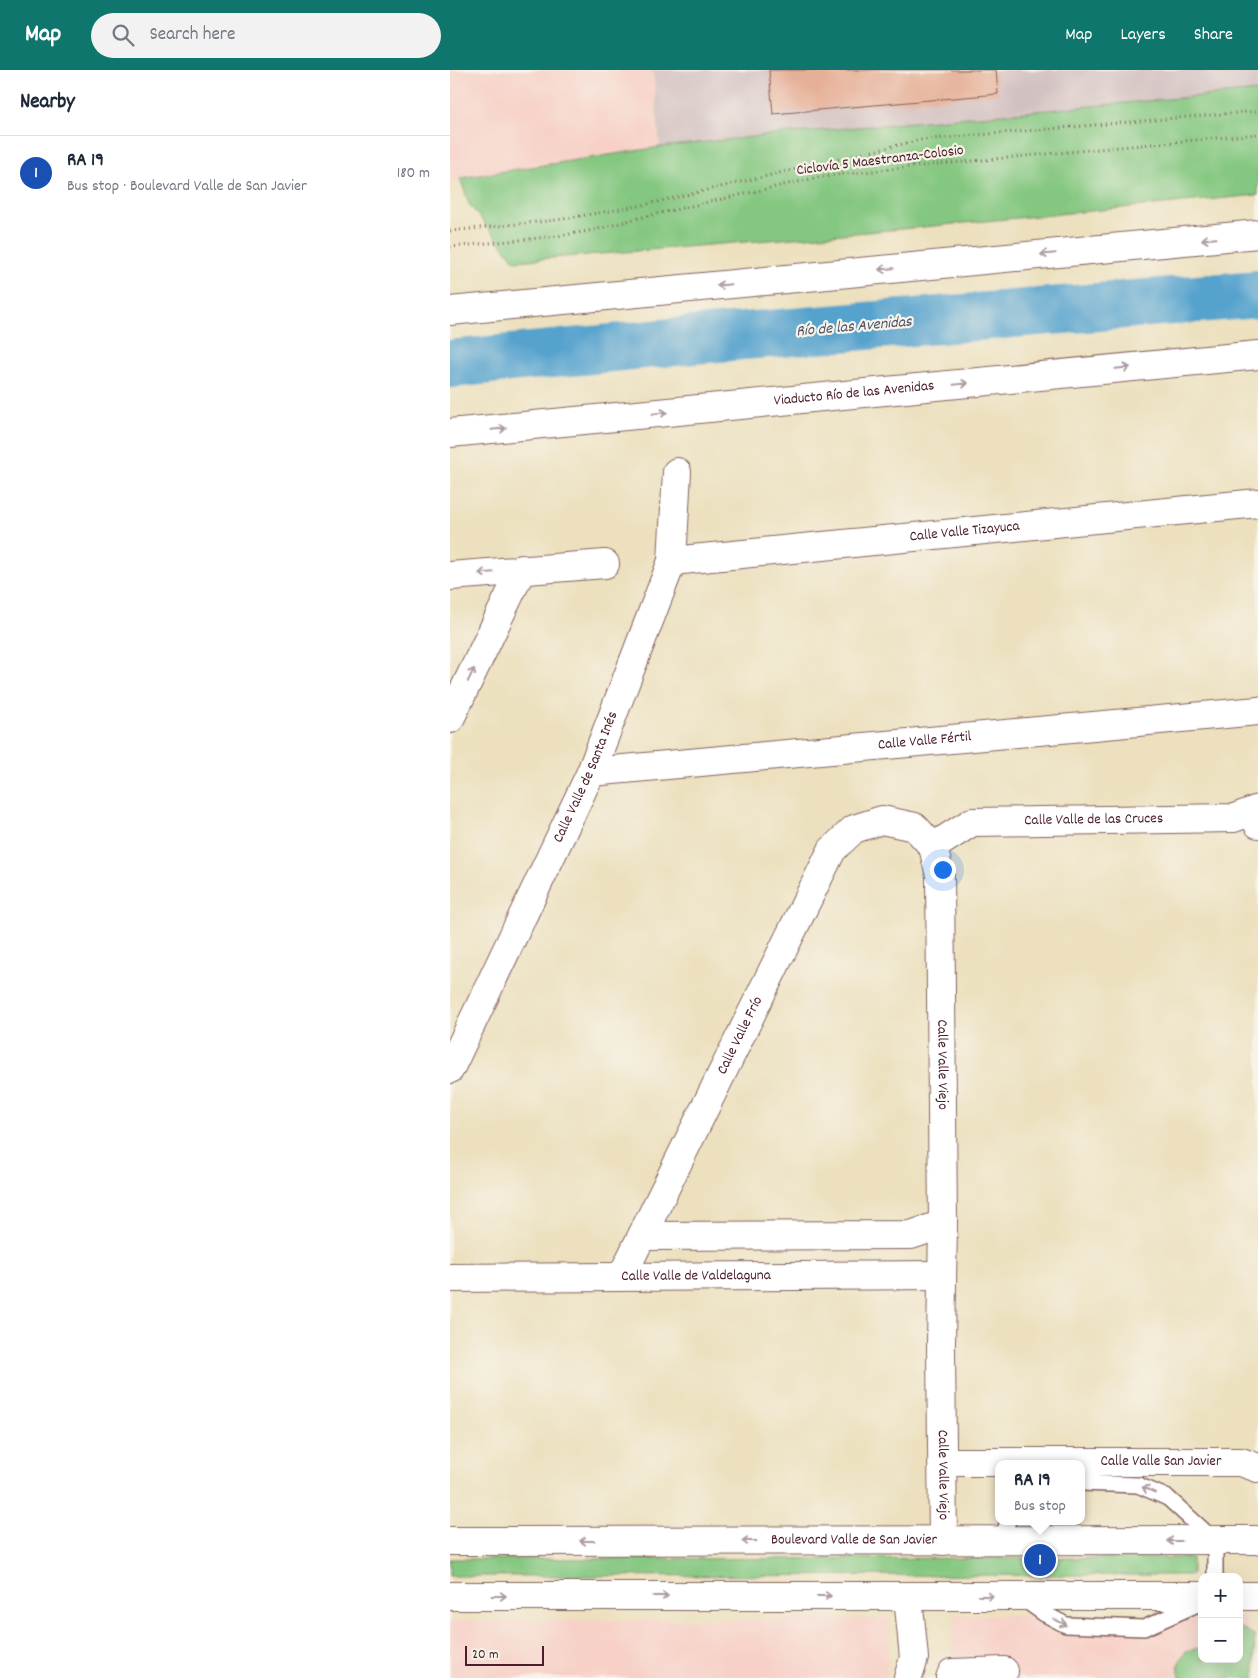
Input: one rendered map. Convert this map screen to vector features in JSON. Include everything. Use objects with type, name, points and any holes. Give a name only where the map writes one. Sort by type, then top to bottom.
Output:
[{"type":"street","points":[[450,310],[1258,234]]},
{"type":"street","name":"Viaducto Río de las Avenidas","points":[[450,434],[1258,355]]},
{"type":"street","name":"Calle Valle de Santa Inés","points":[[450,1069],[590,772],[672,561],[677,472]]},
{"type":"street","name":"Calle Valle Tizayuca","points":[[672,561],[1258,503]]},
{"type":"street","points":[[450,576],[605,564]]},
{"type":"street","points":[[450,719],[522,569]]},
{"type":"street","name":"Calle Valle Fértil","points":[[590,772],[1258,712]]},
{"type":"street","points":[[1258,809],[1258,824]]},
{"type":"street","name":"Calle Valle de las Cruces","points":[[933,847],[972,822],[1234,818],[1258,809]]},
{"type":"street","name":"Calle Valle Viejo","points":[[882,820],[915,826],[933,847],[940,875],[943,1541]]},
{"type":"street","name":"Calle Valle Frío","points":[[622,1276],[832,850],[854,829],[882,820]]},
{"type":"street","points":[[642,1236],[911,1235],[943,1224]]},
{"type":"street","name":"Calle Valle de Valdelaguna","points":[[450,1278],[942,1275]]},
{"type":"street","name":"Calle Valle San Javier","points":[[943,1462],[995,1462]]},
{"type":"street","name":"Calle Valle San Javier","points":[[1085,1462],[1241,1462],[1258,1467]]},
{"type":"street","name":"Boulevard Valle de San Javier","points":[[450,1541],[943,1541],[1005,1531],[1215,1540],[1258,1540]]},
{"type":"street","points":[[450,1596],[1198,1596]]},
{"type":"street","points":[[908,1596],[914,1658],[908,1678]]},
{"type":"street","points":[[1243,1596],[1258,1596]]},
{"type":"street","points":[[950,1678],[952,1673],[1004,1671]]},
{"type":"lane","points":[[1085,1482],[1138,1485],[1168,1498],[1215,1540],[1216,1573]]},
{"type":"lane","points":[[1018,1596],[1042,1613],[1066,1625],[1144,1628],[1198,1604]]},
{"type":"path","points":[[450,231],[557,220],[639,206],[920,140],[1258,111]]},
{"type":"path","name":"Ciclovía 5 Maestranza-Colosio","points":[[450,247],[558,236],[594,230],[642,217],[820,177],[1258,134]]},
{"type":"shaded area","points":[[450,70],[653,70],[660,147],[460,178],[450,184]]},
{"type":"shaded area","points":[[653,70],[1258,70],[1258,91],[781,134],[660,147]]},
{"type":"shaded area","points":[[955,1615],[1198,1617],[1198,1663],[1243,1663],[1243,1617],[1246,1617],[1247,1678],[950,1678]]},
{"type":"shaded area","points":[[890,1619],[887,1678],[450,1678],[450,1621]]},
{"type":"green space","points":[[1258,91],[1258,195],[891,230],[515,261],[469,204],[460,178],[660,147],[781,134]]},
{"type":"green space","points":[[1192,1558],[1192,1575],[450,1576],[450,1559]]},
{"type":"green space","points":[[1243,1630],[1254,1635],[1255,1678],[1180,1678],[1178,1664],[1186,1651],[1198,1648],[1198,1663],[1243,1663]]},
{"type":"building","points":[[769,70],[996,70],[998,94],[773,114]]},
{"type":"waterway","name":"Río de las Avenidas","points":[[450,364],[694,340],[1258,294]]},
{"type":"place","name":"RA 19","points":[[1040,1560]]}]
